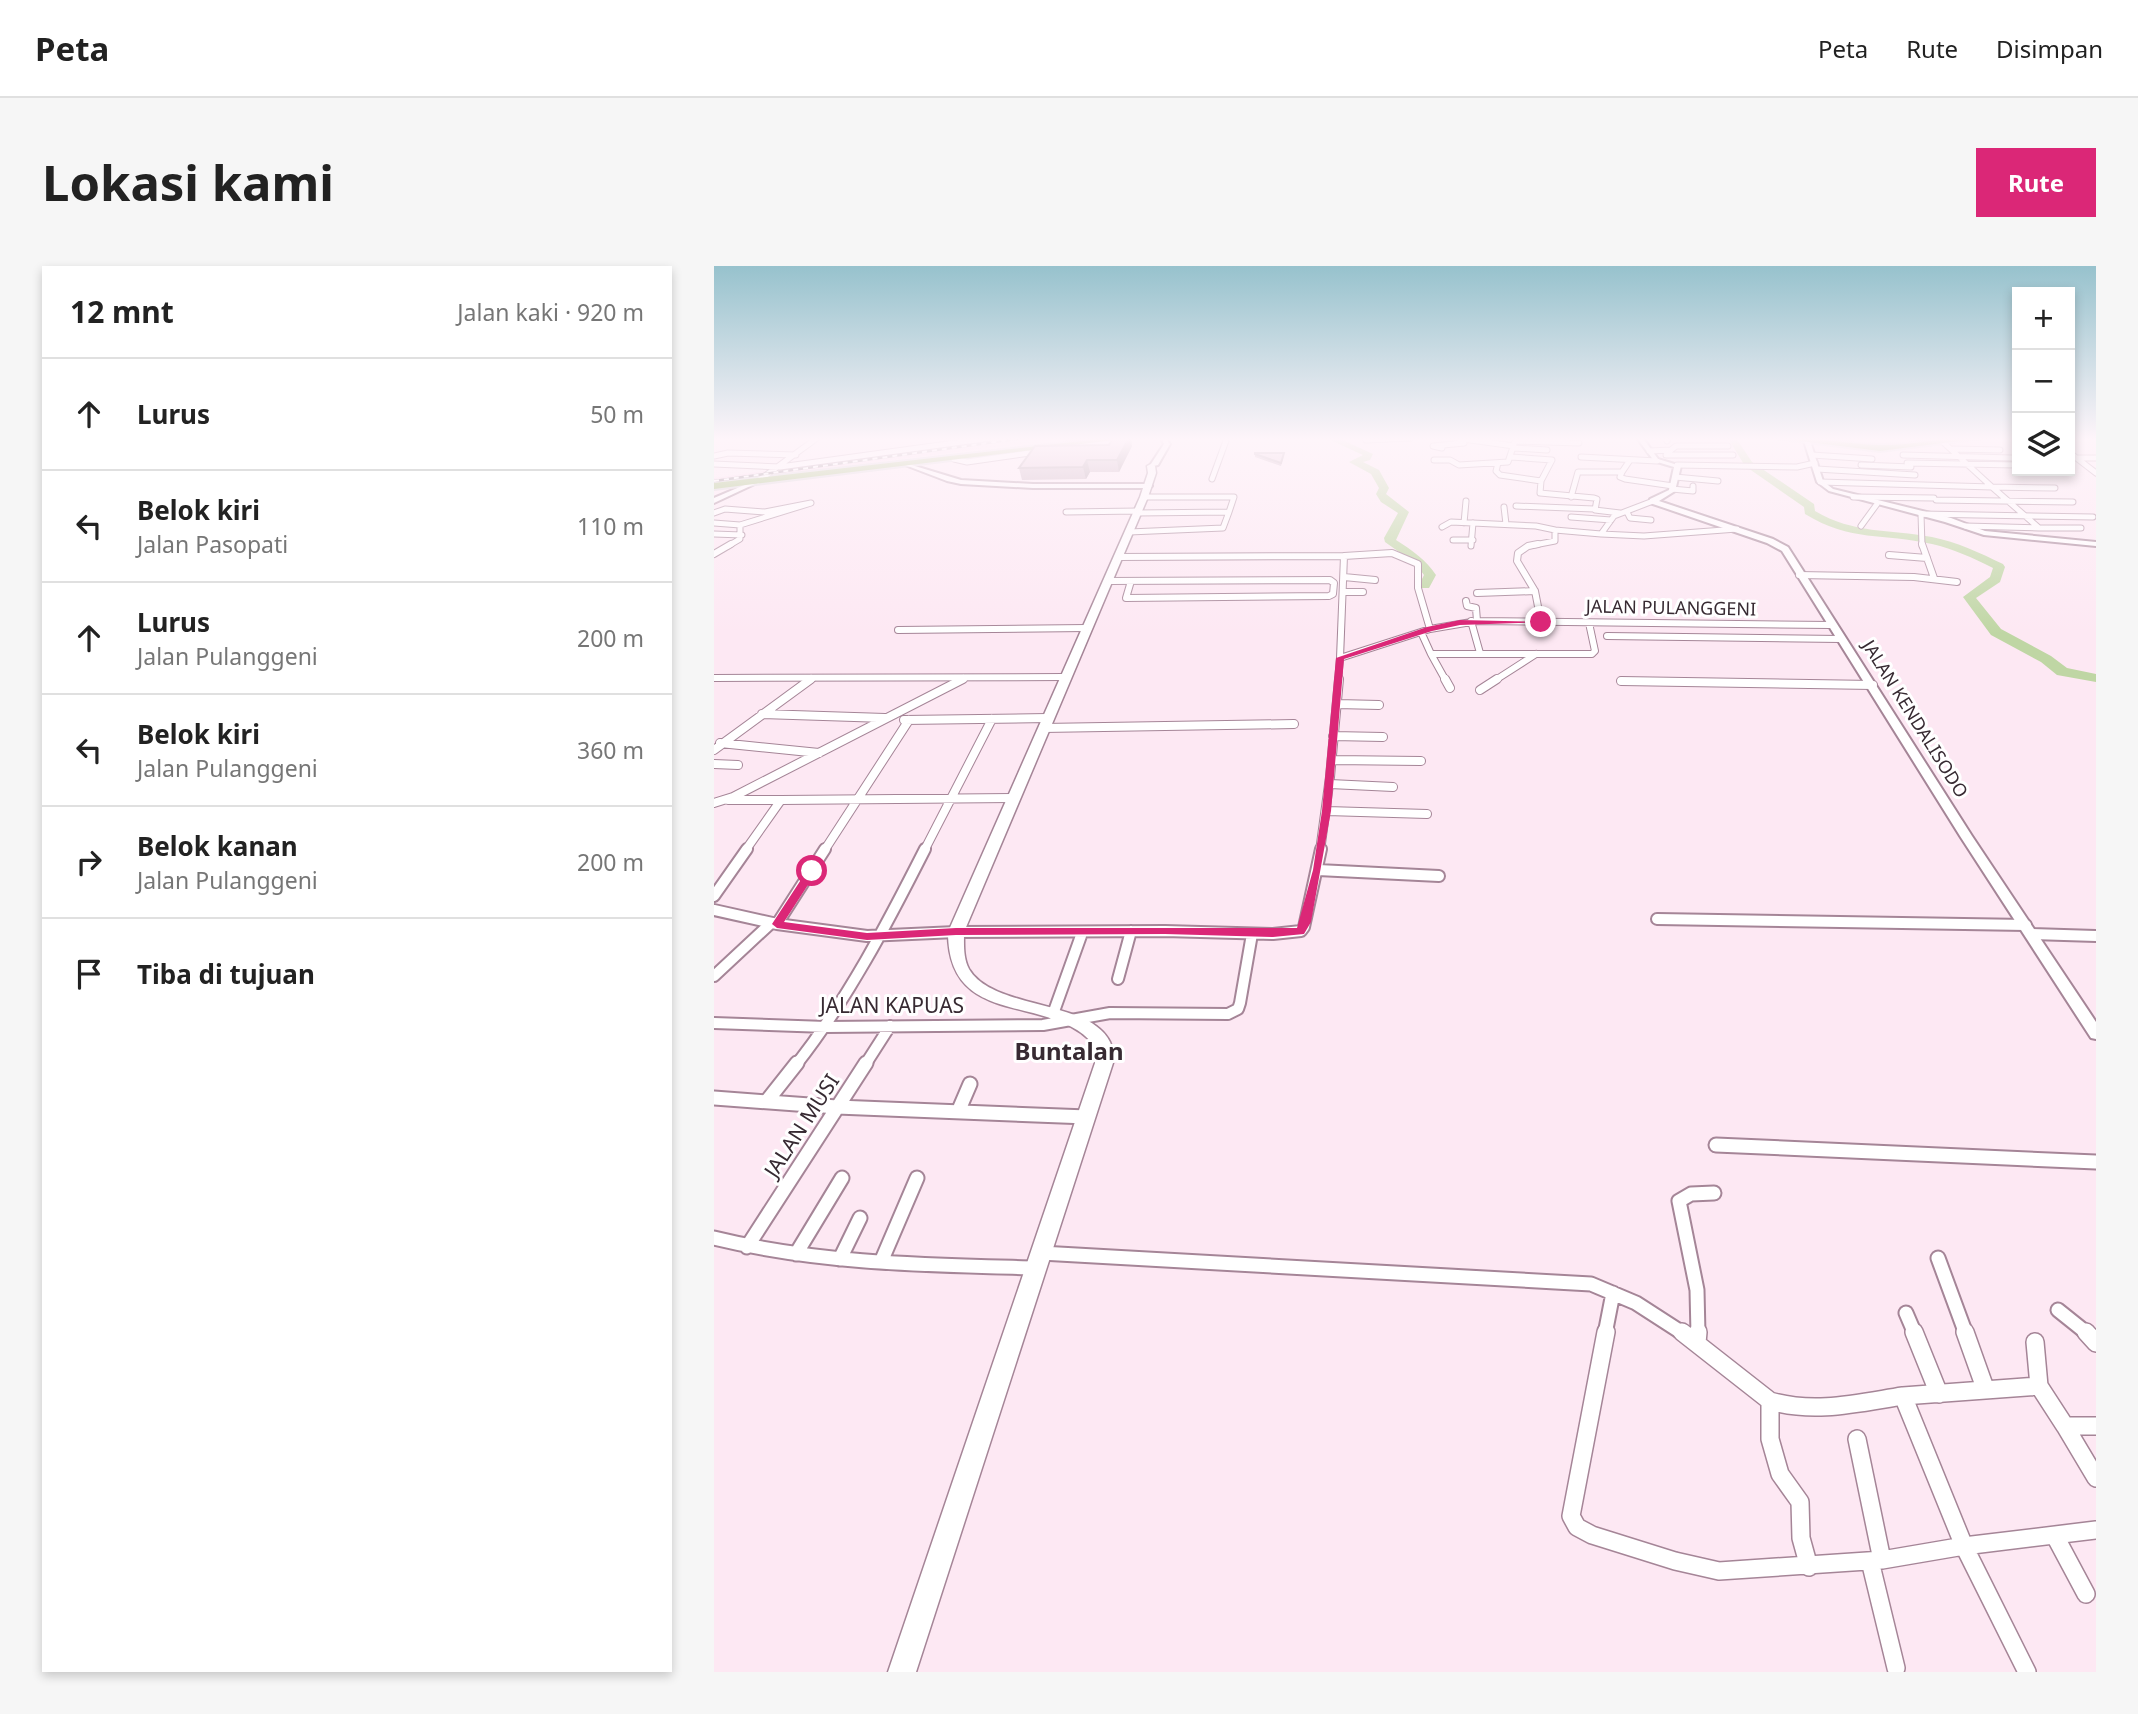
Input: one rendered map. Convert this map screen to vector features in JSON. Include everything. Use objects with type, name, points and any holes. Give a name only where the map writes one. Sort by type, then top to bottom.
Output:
[{"type":"main road","points":[[902,1672],[1104,1063],[1103,1045],[1093,1033],[1070,1020],[990,992],[971,982],[956,955],[956,932],[1141,504]]},
{"type":"street","points":[[714,515],[725,509],[765,512],[808,504]]},
{"type":"street","points":[[714,523],[740,525],[809,504]]},
{"type":"street","points":[[1066,512],[1130,504]]},
{"type":"street","points":[[1149,504],[1184,512],[1229,512]]},
{"type":"street","points":[[1129,532],[1223,528],[1232,504]]},
{"type":"street","points":[[1464,523],[1466,504]]},
{"type":"street","points":[[1594,509],[1595,504]]},
{"type":"street","points":[[1601,534],[1611,520],[1644,504]]},
{"type":"street","name":"JALAN KENDALISODO","points":[[1685,504],[1737,530],[1782,547],[2096,1034]]},
{"type":"street","points":[[1861,526],[1877,504],[2002,536],[2096,544]]},
{"type":"street","points":[[1939,504],[1961,525],[2081,528]]},
{"type":"street","points":[[2010,504],[2039,528]]},
{"type":"street","points":[[1516,506],[1624,512],[1630,518],[1651,520]]},
{"type":"street","points":[[1504,507],[1506,524]]},
{"type":"street","points":[[1177,530],[1184,512]]},
{"type":"street","points":[[1921,514],[2093,517]]},
{"type":"street","points":[[1921,514],[1920,536],[1934,578]]},
{"type":"street","points":[[714,515],[750,521]]},
{"type":"street","points":[[1571,517],[1611,520]]},
{"type":"street","points":[[1541,622],[1535,591],[1517,561],[1517,554],[1524,548],[1555,541],[1558,530],[1556,518]]},
{"type":"street","points":[[1442,527],[1448,523],[1506,524],[1635,536],[1737,530]]},
{"type":"street","points":[[1453,540],[1472,543],[1473,523]]},
{"type":"street","points":[[714,554],[740,539],[740,525]]},
{"type":"street","points":[[714,534],[742,535]]},
{"type":"street","points":[[714,541],[723,535]]},
{"type":"street","points":[[1118,557],[1343,556],[1398,553],[1418,564],[1418,588],[1424,631],[1450,688]]},
{"type":"street","points":[[1889,555],[1927,558]]},
{"type":"street","points":[[714,910],[843,935],[1131,931],[1252,934],[1289,933],[1303,929],[1318,870],[1333,760],[1343,556]]},
{"type":"street","points":[[1906,576],[1912,567],[1907,556]]},
{"type":"street","points":[[1799,575],[1906,576],[1957,582]]},
{"type":"street","points":[[1344,577],[1375,580]]},
{"type":"street","points":[[1108,581],[1331,580],[1334,582],[1333,594],[1126,598],[1131,581]]},
{"type":"street","points":[[1226,597],[1230,581]]},
{"type":"street","points":[[1476,593],[1535,591]]},
{"type":"street","points":[[1343,592],[1363,592]]},
{"type":"street","points":[[1466,601],[1466,606],[1476,608],[1474,621],[1480,653]]},
{"type":"street","name":"JALAN PULANGGENI","points":[[1340,658],[1424,631],[1474,621],[1831,625]]},
{"type":"street","points":[[1435,654],[1594,653],[1589,623]]},
{"type":"street","points":[[898,630],[1087,628]]},
{"type":"street","points":[[1607,636],[1841,639]]},
{"type":"street","points":[[1480,690],[1536,654]]},
{"type":"street","points":[[714,678],[1065,677]]},
{"type":"street","points":[[714,803],[726,800],[966,678]]},
{"type":"street","points":[[714,750],[718,743],[811,679]]},
{"type":"street","points":[[1621,681],[1873,685]]},
{"type":"street","points":[[1337,704],[1379,705]]},
{"type":"street","points":[[762,714],[909,720],[992,719],[1045,723],[1294,724]]},
{"type":"street","points":[[767,1101],[826,1027],[881,936],[992,719]]},
{"type":"street","points":[[714,975],[774,923],[909,720]]},
{"type":"street","points":[[1333,736],[1383,737]]},
{"type":"street","points":[[718,743],[820,753]]},
{"type":"street","points":[[1333,760],[1420,761]]},
{"type":"street","points":[[714,764],[738,765]]},
{"type":"street","points":[[1330,784],[1393,787]]},
{"type":"street","points":[[726,800],[1013,798]]},
{"type":"street","points":[[714,896],[781,800]]},
{"type":"street","points":[[1327,811],[1427,814]]},
{"type":"street","points":[[1318,870],[1439,876]]},
{"type":"street","points":[[1657,919],[2033,936],[2096,936]]},
{"type":"street","points":[[1118,979],[1131,931]]},
{"type":"street","points":[[1053,1014],[1082,933]]},
{"type":"street","name":"JALAN KAPUAS","points":[[714,1023],[826,1027],[1043,1025],[1110,1013],[1220,1015],[1234,1012],[1240,1003],[1252,934]]},
{"type":"street","name":"JALAN MUSI","points":[[747,1247],[890,1026]]},
{"type":"street","points":[[958,1112],[970,1084]]},
{"type":"street","points":[[714,1098],[837,1107],[1087,1117]]},
{"type":"street","points":[[1716,1145],[2096,1161]]},
{"type":"street","points":[[796,1254],[842,1178]]},
{"type":"street","points":[[881,1262],[917,1178]]},
{"type":"street","points":[[1697,1343],[1701,1316],[1682,1230],[1679,1201],[1691,1194],[1714,1193]]},
{"type":"street","points":[[839,1259],[860,1218]]},
{"type":"street","points":[[714,1238],[747,1247],[881,1262],[1038,1261],[1591,1284],[1613,1293],[1697,1343],[1770,1401],[1801,1409],[1985,1388],[2039,1386]]},
{"type":"street","points":[[1938,1258],[1985,1388]]},
{"type":"street","points":[[1613,1293],[1573,1501],[1572,1516],[1577,1527],[1592,1535],[1718,1571],[1876,1561],[1964,1546],[2096,1530]]},
{"type":"street","points":[[2058,1310],[2096,1343]]},
{"type":"street","points":[[1906,1313],[1939,1394]]},
{"type":"street","points":[[2035,1342],[2039,1386],[2096,1478]]},
{"type":"street","points":[[1903,1396],[1964,1546],[2027,1672]]},
{"type":"street","points":[[1770,1401],[1770,1439],[1780,1474],[1800,1502],[1801,1538],[1809,1567]]},
{"type":"street","points":[[2064,1426],[2096,1426]]},
{"type":"street","points":[[1857,1439],[1896,1668]]},
{"type":"street","points":[[2055,1535],[2086,1594]]},
{"type":"waterway","points":[[1391,504],[1404,512],[1390,538],[1391,542],[1420,561],[1430,575],[1425,585]]},
{"type":"waterway","points":[[1806,504],[1810,506],[1809,512],[1829,524],[1854,532],[1931,540],[1963,549],[1999,567],[1996,579],[1969,597],[1996,632],[2046,659],[2062,672],[2096,678]]},
{"type":"district","name":"Buntalan","points":[[1069,1052]]},
{"type":"route","points":[[812,871],[777,924],[843,935],[867,936],[956,932],[1210,931],[1273,934],[1301,931],[1306,922],[1318,870],[1327,811],[1340,658],[1460,622],[1541,622]]}]
